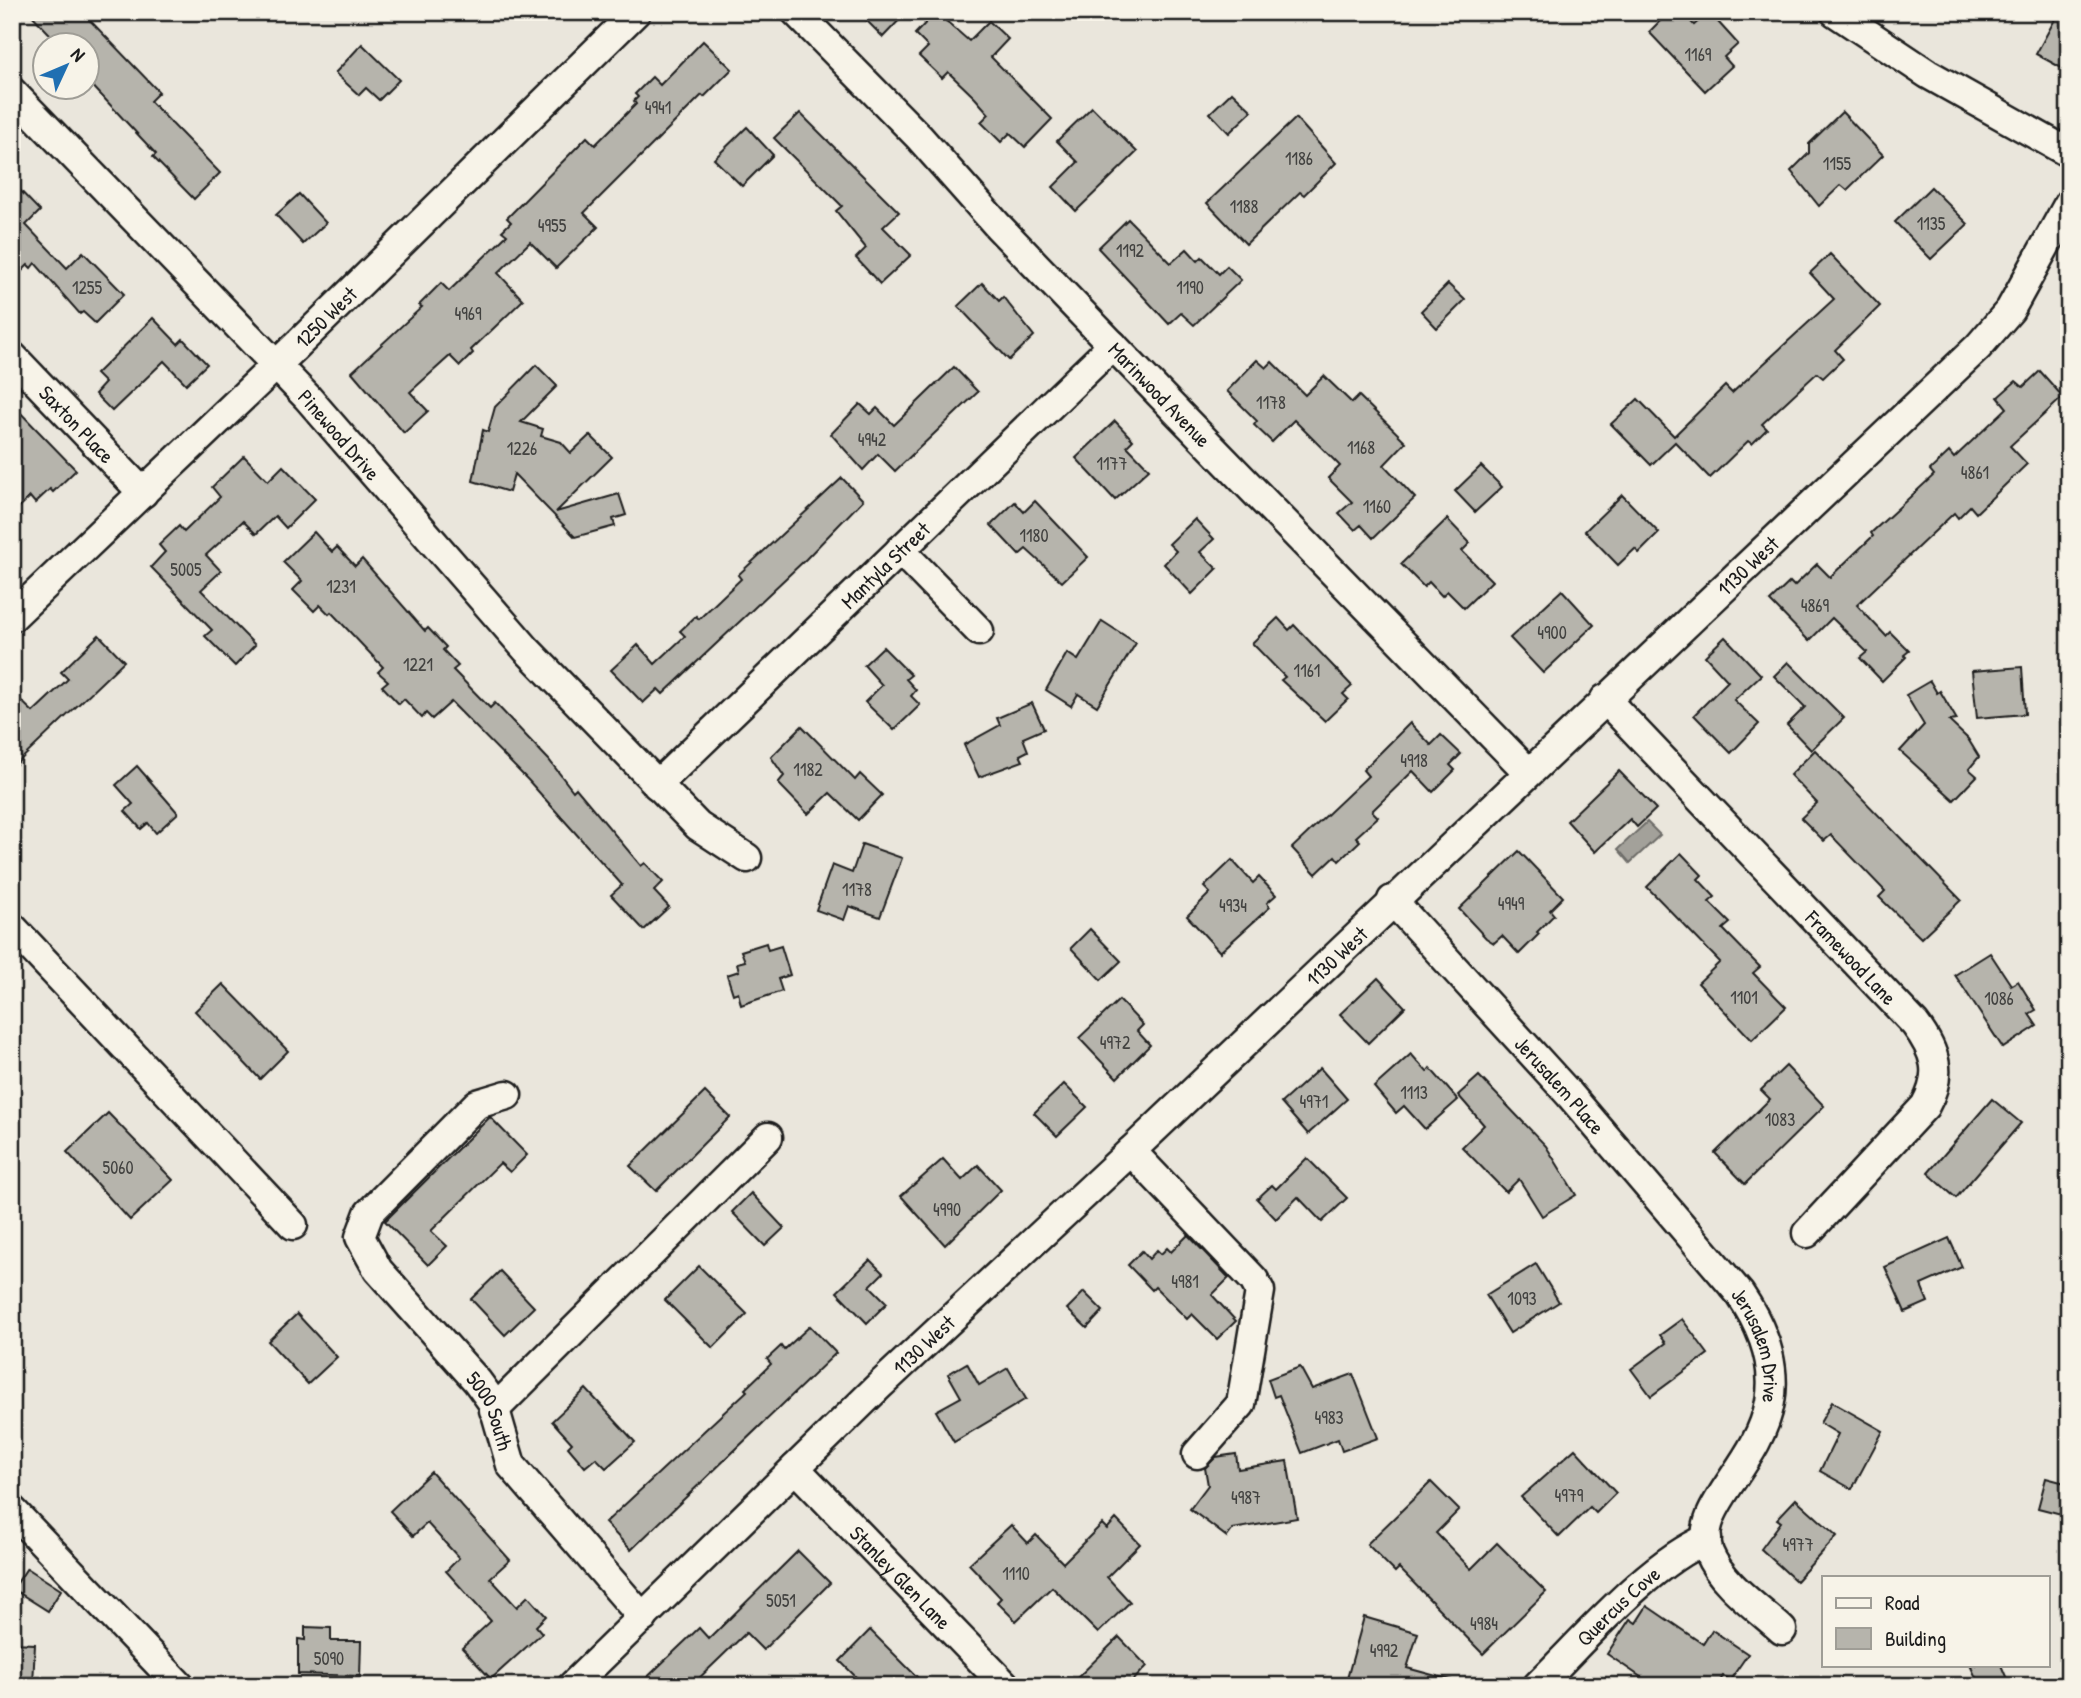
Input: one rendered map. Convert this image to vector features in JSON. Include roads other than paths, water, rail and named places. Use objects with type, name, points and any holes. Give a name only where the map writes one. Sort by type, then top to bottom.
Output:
[{"type":"street","name":"1250 West","points":[[12,617],[276,365],[636,12]]},
{"type":"street","name":"Marinwood Avenue","points":[[796,12],[919,137],[998,226],[1528,772]]},
{"type":"street","points":[[1835,12],[1928,74],[2069,153]]},
{"type":"street","name":"Pinewood Drive","points":[[12,92],[276,365],[527,650],[707,834],[747,858]]},
{"type":"street","name":"1130 West","points":[[572,1686],[795,1468],[1995,329],[2022,290],[2069,203]]},
{"type":"street","name":"Mantyla Street","points":[[657,785],[1113,345]]},
{"type":"street","name":"Saxton Place","points":[[12,356],[143,493]]},
{"type":"street","points":[[900,550],[979,631]]},
{"type":"street","name":"Framewood Lane","points":[[1605,699],[1906,1014],[1928,1042],[1937,1063],[1933,1091],[1925,1106],[1807,1233]]},
{"type":"street","name":"Jerusalem Place","points":[[1392,900],[1570,1095],[1723,1274]]},
{"type":"street","points":[[12,927],[293,1225]]},
{"type":"street","name":"5000 South","points":[[507,1095],[477,1104],[369,1213],[360,1237],[378,1270],[477,1381],[494,1410],[511,1465],[643,1618]]},
{"type":"street","points":[[494,1410],[768,1137]]},
{"type":"street","points":[[1131,1151],[1254,1280],[1260,1291],[1241,1404],[1198,1454]]},
{"type":"street","name":"Jerusalem Drive","points":[[1706,1538],[1720,1500],[1763,1430],[1773,1394],[1770,1359],[1758,1322],[1723,1274]]},
{"type":"street","name":"Stanley Glen Lane","points":[[795,1468],[1006,1686]]},
{"type":"street","points":[[12,1510],[180,1686]]},
{"type":"street","points":[[1706,1538],[1708,1551],[1722,1573],[1782,1630]]},
{"type":"street","name":"Quercus Cove","points":[[1537,1686],[1660,1566],[1686,1547],[1706,1538]]}]
